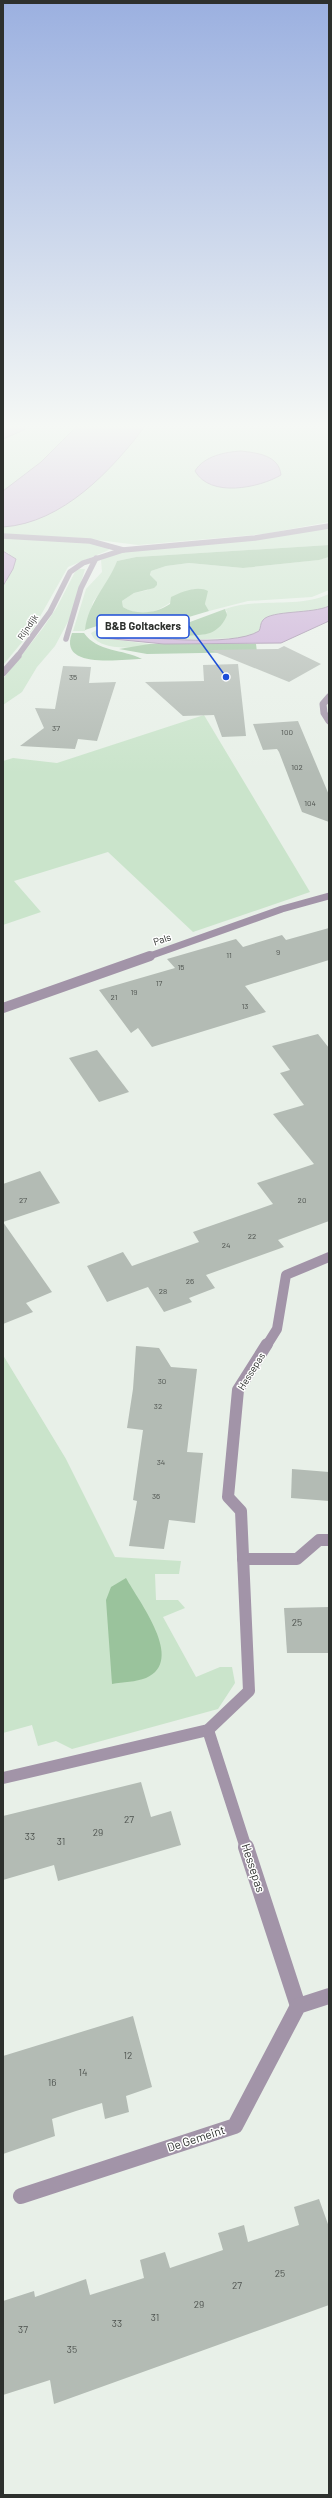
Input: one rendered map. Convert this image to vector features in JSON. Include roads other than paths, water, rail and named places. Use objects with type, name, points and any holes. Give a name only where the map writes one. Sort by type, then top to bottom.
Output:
[{"type":"street","name":"Rijndijk","points":[[95,542],[123,550]]},
{"type":"street","name":"Rijndijk","points":[[3,672],[26,647],[50,612],[70,572],[83,563],[123,550],[216,542]]},
{"type":"street","points":[[66,639],[82,588],[96,558]]},
{"type":"street","points":[[329,697],[323,704],[324,712],[329,721]]},
{"type":"street","name":"Pals","points":[[3,1008],[282,909],[329,896]]},
{"type":"street","name":"Hessepas","points":[[298,2006],[208,1730],[249,1691],[241,1511],[228,1497],[238,1390],[277,1328],[286,1275],[329,1257]]},
{"type":"street","points":[[243,1559],[297,1559],[319,1540],[329,1540]]},
{"type":"street","points":[[3,1778],[208,1730]]},
{"type":"street","points":[[298,2006],[329,1996]]},
{"type":"street","name":"De Gemeint","points":[[21,2196],[236,2126],[298,2006]]},
{"type":"place","name":"B&B Goltackers","points":[[226,677]]}]
